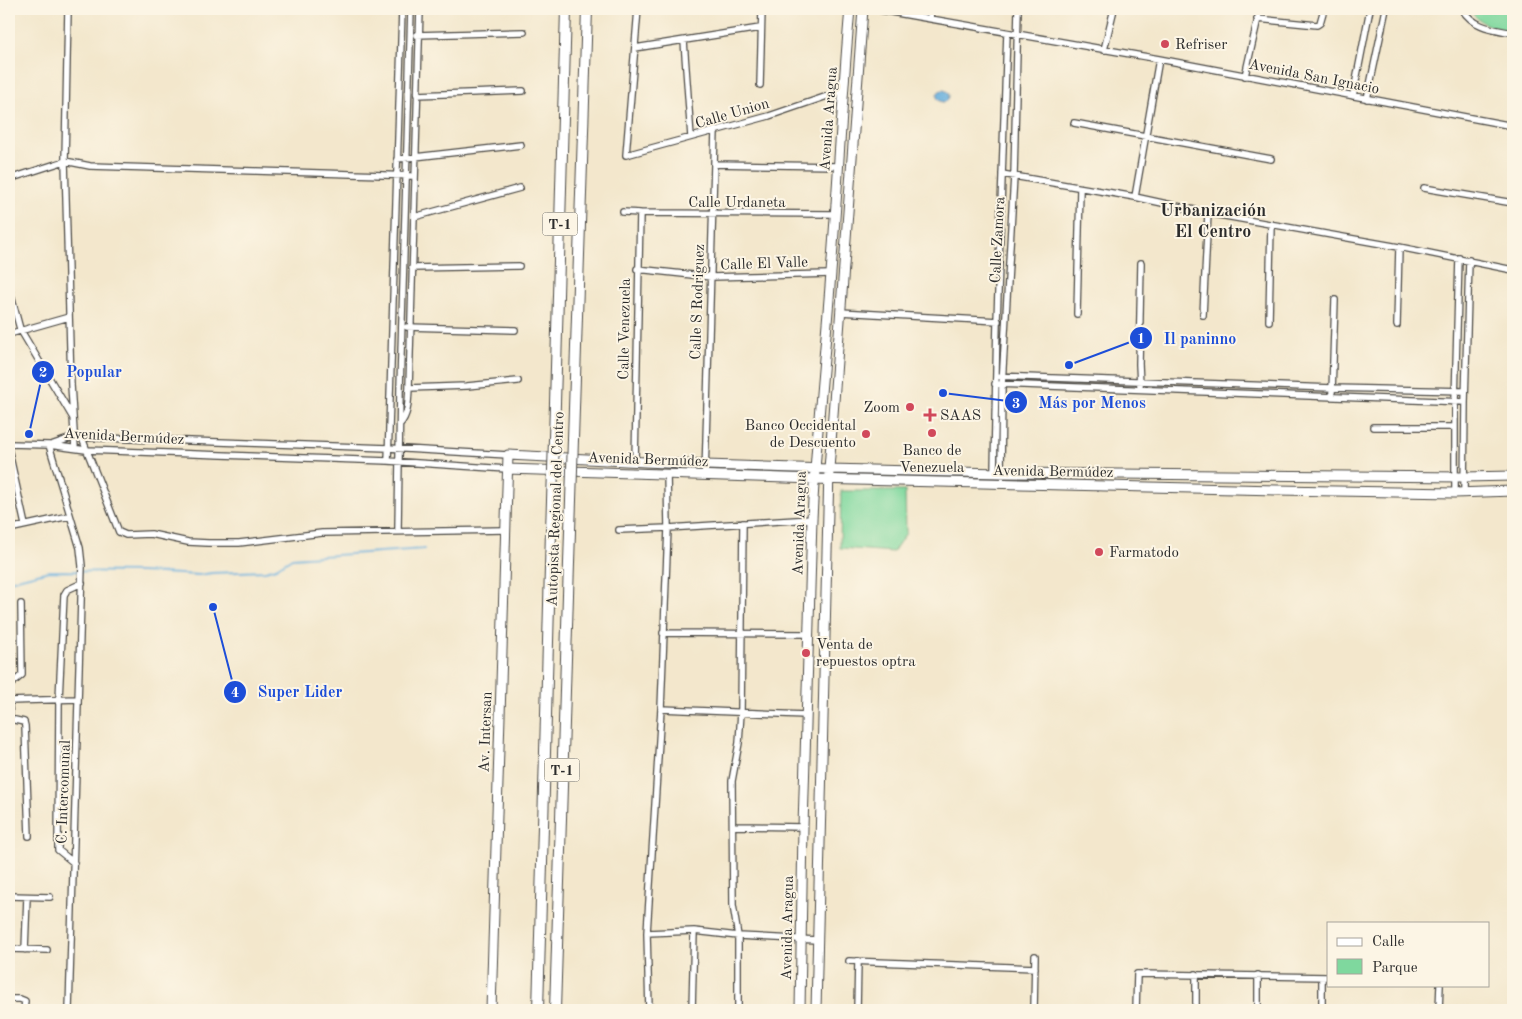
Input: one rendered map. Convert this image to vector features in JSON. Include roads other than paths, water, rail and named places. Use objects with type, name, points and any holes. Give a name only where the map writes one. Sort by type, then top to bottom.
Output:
[{"type":"highway","name":"Autopista Regional del Centro","points":[[538,1010],[566,9]]},
{"type":"highway","name":"Autopista Regional del Centro","points":[[555,1010],[587,9]]},
{"type":"street","points":[[68,9],[65,161],[75,448]]},
{"type":"street","points":[[388,461],[402,9]]},
{"type":"street","points":[[398,530],[411,9]]},
{"type":"street","points":[[400,424],[407,412],[409,388],[420,9]]},
{"type":"street","points":[[638,9],[635,48],[760,28]]},
{"type":"street","points":[[760,85],[762,9]]},
{"type":"street","name":"Avenida Aragua","points":[[800,1010],[800,938],[814,468],[831,274],[842,91],[850,9]]},
{"type":"street","name":"Avenida Aragua","points":[[816,1010],[829,469],[863,9]]},
{"type":"street","name":"Avenida San Ignacio","points":[[874,9],[1159,59],[1513,126]]},
{"type":"street","points":[[930,19],[931,9]]},
{"type":"street","name":"Calle Zamora","points":[[999,376],[1006,321],[1014,176],[1018,9]]},
{"type":"street","points":[[1104,50],[1114,9]]},
{"type":"street","points":[[1244,76],[1260,9]]},
{"type":"street","points":[[1258,19],[1317,25],[1320,23],[1324,9]]},
{"type":"street","points":[[1353,96],[1370,9]]},
{"type":"street","points":[[1367,99],[1386,9]]},
{"type":"street","points":[[1462,9],[1469,18],[1479,25],[1513,33]]},
{"type":"street","points":[[411,35],[524,32]]},
{"type":"street","name":"Calle Zamora","points":[[998,472],[999,376],[997,321],[1007,33]]},
{"type":"street","points":[[684,40],[691,137]]},
{"type":"street","name":"Calle Union","points":[[635,48],[626,156],[769,116],[842,91]]},
{"type":"street","points":[[1135,197],[1159,59]]},
{"type":"street","points":[[417,95],[523,91]]},
{"type":"street","points":[[1074,123],[1271,159]]},
{"type":"street","name":"Calle S Rodriguez","points":[[705,470],[715,130]]},
{"type":"street","points":[[397,159],[521,145]]},
{"type":"street","points":[[9,179],[65,161],[90,166],[415,176]]},
{"type":"street","points":[[714,164],[838,166]]},
{"type":"street","points":[[1002,174],[1135,197],[1208,213],[1459,258],[1513,270]]},
{"type":"street","points":[[414,216],[520,188]]},
{"type":"street","points":[[1424,188],[1513,203]]},
{"type":"street","points":[[1077,314],[1080,189]]},
{"type":"street","points":[[624,212],[640,213]]},
{"type":"street","name":"Calle Urdaneta","points":[[640,213],[712,215],[835,214]]},
{"type":"street","name":"Calle Venezuela","points":[[634,462],[637,269],[640,213]]},
{"type":"street","points":[[1203,315],[1208,213]]},
{"type":"street","points":[[1269,321],[1271,224]]},
{"type":"street","points":[[1397,325],[1399,247]]},
{"type":"street","points":[[1459,258],[1455,391],[1459,493]]},
{"type":"street","points":[[1459,493],[1465,402],[1469,260]]},
{"type":"street","points":[[1140,390],[1141,263]]},
{"type":"street","points":[[412,268],[519,266]]},
{"type":"street","name":"Calle El Valle","points":[[637,269],[711,277],[831,274]]},
{"type":"street","points":[[9,288],[20,329],[74,420]]},
{"type":"street","points":[[1331,397],[1335,300]]},
{"type":"street","points":[[840,312],[1006,321]]},
{"type":"street","points":[[9,334],[20,329],[69,318]]},
{"type":"street","points":[[402,327],[515,330]]},
{"type":"street","points":[[999,376],[1465,392]]},
{"type":"street","points":[[409,388],[467,386],[518,381]]},
{"type":"street","points":[[999,385],[1465,402]]},
{"type":"street","points":[[1373,427],[1455,427]]},
{"type":"street","name":"Avenida Bermúdez","points":[[49,445],[74,437],[388,448],[634,462],[829,480],[1459,493],[1513,491]]},
{"type":"street","points":[[82,438],[119,532],[126,535],[151,534],[188,542],[238,543],[314,534],[398,530],[505,530]]},
{"type":"street","points":[[9,444],[49,445]]},
{"type":"street","name":"Avenida Bermúdez","points":[[49,445],[86,450],[388,461],[507,469],[667,473],[705,470],[814,468],[1143,474],[1513,476]]},
{"type":"street","name":"C. Intercomunal","points":[[49,445],[80,548],[82,566],[69,1010]]},
{"type":"street","name":"Av. Intersan","points":[[491,1010],[508,455]]},
{"type":"street","points":[[9,456],[25,525]]},
{"type":"street","points":[[649,1010],[647,933],[661,709],[668,528],[667,473]]},
{"type":"street","points":[[1143,474],[1143,486]]},
{"type":"street","points":[[9,529],[69,516]]},
{"type":"street","points":[[619,530],[812,519]]},
{"type":"street","points":[[738,1010],[738,936],[733,905],[734,826],[732,781],[739,743],[741,712],[743,523]]},
{"type":"street","points":[[74,863],[58,850],[59,699],[64,594],[67,590],[82,583]]},
{"type":"street","points":[[21,604],[22,675],[10,685],[9,700],[78,699]]},
{"type":"street","points":[[663,633],[809,634]]},
{"type":"street","points":[[9,706],[10,719],[24,722],[25,726],[29,836]]},
{"type":"street","points":[[661,709],[806,715]]},
{"type":"street","points":[[734,826],[803,827]]},
{"type":"street","points":[[9,896],[50,897]]},
{"type":"street","points":[[25,950],[27,897]]},
{"type":"street","points":[[647,933],[694,932],[817,940]]},
{"type":"street","points":[[692,1010],[694,932]]},
{"type":"street","points":[[9,949],[47,950]]},
{"type":"street","points":[[1034,1010],[1035,956]]},
{"type":"street","points":[[849,961],[1035,968]]},
{"type":"street","points":[[857,1010],[858,961]]},
{"type":"street","points":[[1119,1010],[1136,1010],[1137,974],[1325,977],[1322,1010]]},
{"type":"street","points":[[1196,974],[1196,1010]]},
{"type":"street","points":[[1258,975],[1258,1010]]},
{"type":"street","points":[[1439,1010],[1440,986]]},
{"type":"street","points":[[9,999],[25,1001],[24,1010]]},
{"type":"water","points":[[943,90],[949,96],[943,102],[937,96]]},
{"type":"waterway","points":[[9,581],[49,571],[199,575],[265,571],[276,568],[292,558],[424,549]]},
{"type":"place","name":"Refriser","points":[[1165,44]]},
{"type":"place","name":"Il paninno","points":[[1069,365]]},
{"type":"place","name":"Más por Menos","points":[[943,393]]},
{"type":"place","name":"Zoom","points":[[910,407]]},
{"type":"place","name":"SAAS","points":[[930,415]]},
{"type":"place","name":"Banco de Venezuela","points":[[932,433]]},
{"type":"place","name":"Popular","points":[[29,434]]},
{"type":"place","name":"Banco Occidental de Descuento","points":[[866,434]]},
{"type":"place","name":"Farmatodo","points":[[1099,552]]},
{"type":"place","name":"Super Lider","points":[[213,607]]},
{"type":"place","name":"Venta de repuestos optra","points":[[806,653]]},
{"type":"district","name":"Urbanización El Centro","points":[[1213,220]]}]
